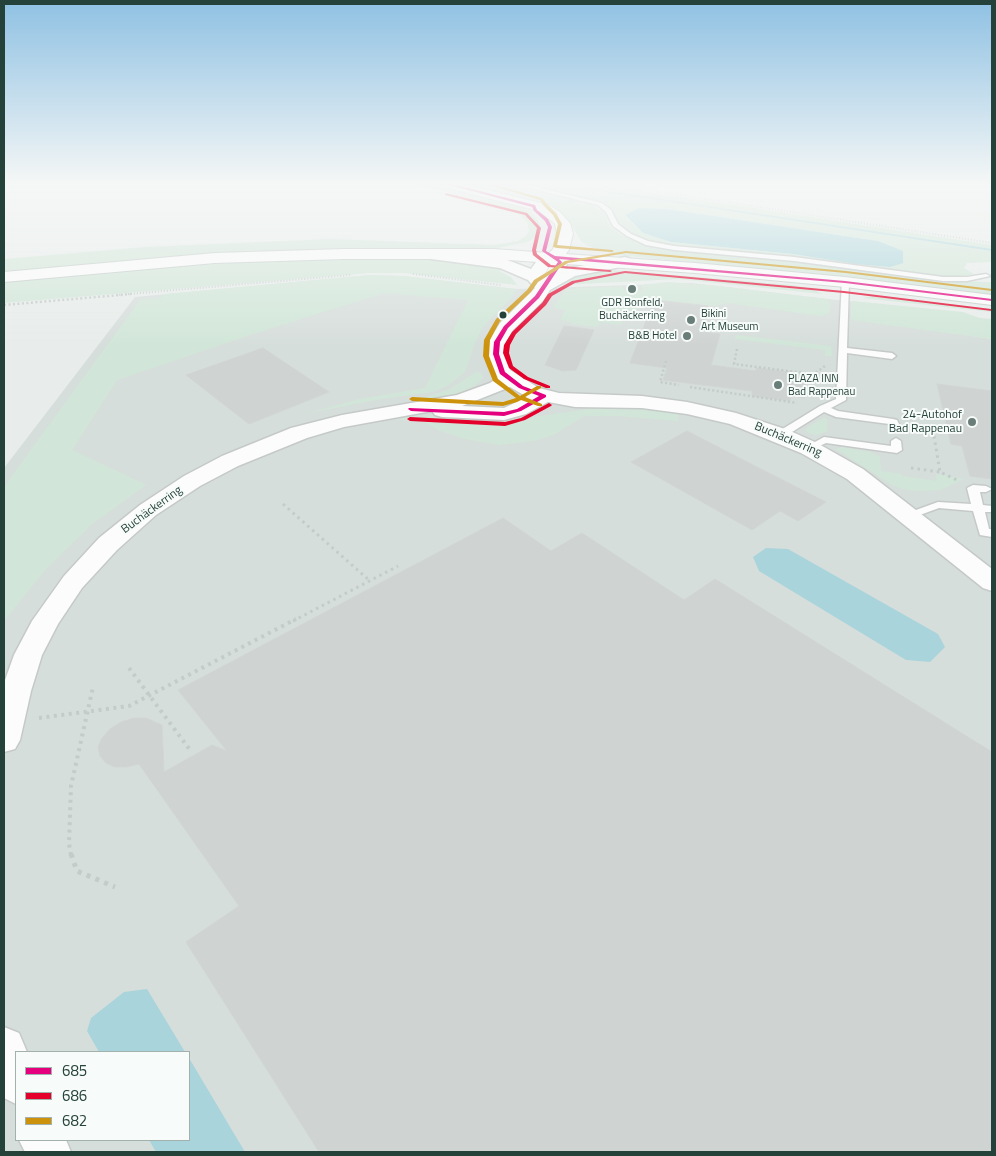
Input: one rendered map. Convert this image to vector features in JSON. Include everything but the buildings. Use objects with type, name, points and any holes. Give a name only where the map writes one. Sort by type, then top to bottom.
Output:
[{"type":"main road","points":[[494,254],[515,250],[539,238]]},
{"type":"main road","points":[[547,238],[544,251],[554,257]]},
{"type":"main road","points":[[554,257],[561,250],[564,238]]},
{"type":"main road","points":[[570,238],[583,248],[625,262]]},
{"type":"main road","points":[[4,278],[135,264],[215,258],[398,253],[494,254],[625,262],[844,282],[992,300]]},
{"type":"street","points":[[398,253],[502,263],[515,267],[539,283]]},
{"type":"street","points":[[509,379],[502,373],[499,366],[496,354],[497,342],[506,327],[537,296],[539,283],[560,262],[554,257]]},
{"type":"street","points":[[539,283],[570,272],[625,262]]},
{"type":"street","name":"Buchäckerring","points":[[4,740],[16,691],[28,656],[46,621],[73,582],[108,544],[148,510],[192,481],[230,461],[299,433],[342,421],[461,400],[497,387],[509,379],[521,387],[544,396],[575,401],[642,402],[687,408],[736,419],[780,435],[810,448],[855,474],[992,582]]},
{"type":"street","name":"Buchäckerring","points":[[411,410],[504,414],[520,410],[544,396]]},
{"type":"street","points":[[4,1048],[15,1079]]},
{"type":"lane","points":[[635,238],[674,248],[794,259],[943,279],[967,279],[986,276]]},
{"type":"lane","points":[[780,435],[822,408],[841,400],[844,282]]},
{"type":"lane","points":[[842,350],[892,356]]},
{"type":"lane","points":[[822,408],[837,416],[898,424]]},
{"type":"lane","points":[[810,448],[824,440],[838,438],[879,443],[897,450],[896,441]]},
{"type":"lane","points":[[908,516],[938,504],[975,497]]},
{"type":"lane","points":[[975,497],[988,508]]},
{"type":"lane","points":[[975,497],[988,508]]},
{"type":"lane","points":[[988,508],[984,532],[992,533]]},
{"type":"path","points":[[959,238],[992,243]]},
{"type":"path","points":[[4,305],[360,274]]},
{"type":"path","points":[[406,274],[539,283]]},
{"type":"path","points":[[737,350],[734,364],[812,374],[825,367],[824,361]]},
{"type":"path","points":[[666,361],[660,382],[798,403],[811,399],[812,374]]},
{"type":"path","points":[[898,424],[933,433],[940,472]]},
{"type":"path","points":[[911,468],[940,472],[975,497]]},
{"type":"path","points":[[283,504],[370,581]]},
{"type":"path","points":[[31,719],[129,706],[398,566]]},
{"type":"path","points":[[129,668],[190,750]]},
{"type":"path","points":[[93,686],[71,786],[68,844],[77,871],[115,887]]},
{"type":"shaded area","points":[[370,275],[403,276],[516,289],[691,283],[918,308],[926,329],[992,339],[992,1152],[4,1152],[4,468],[135,297]]},
{"type":"green space","points":[[523,238],[534,238],[527,242],[493,249],[289,251],[64,267],[4,274],[4,259],[145,247],[331,239],[494,245],[518,241]]},
{"type":"green space","points":[[579,238],[630,238],[657,247],[793,261],[943,281],[992,282],[992,296],[846,278],[617,255],[590,247]]},
{"type":"green space","points":[[642,238],[658,238],[671,242],[793,254],[855,264],[890,267],[878,241],[858,238],[947,238],[992,245],[992,262],[967,263],[964,268],[974,274],[954,278],[676,246]]},
{"type":"green space","points":[[418,258],[480,263],[506,268],[499,271],[511,277],[517,285],[405,273],[369,273],[4,303],[4,281],[66,274],[290,259]]},
{"type":"green space","points":[[611,270],[792,285],[823,294],[678,279],[562,285],[568,280],[585,273]]},
{"type":"green space","points":[[370,275],[403,276],[516,289],[512,297],[483,327],[465,372],[449,385],[433,392],[381,399],[304,414],[360,399],[425,388],[468,300],[384,293],[250,335],[117,380],[72,450],[146,485],[92,524],[45,570],[4,621],[4,487],[140,300],[160,298],[165,294]]},
{"type":"green space","points":[[668,282],[720,286],[828,299],[831,306],[829,314],[819,316],[728,303],[714,306],[643,298],[633,318],[624,316],[621,325],[600,322],[598,327],[571,324],[572,322],[560,320],[565,310],[553,308],[566,289],[622,286],[626,291],[643,290],[641,285]]},
{"type":"green space","points":[[873,296],[992,309],[992,312],[862,298]]},
{"type":"green space","points":[[851,302],[963,312],[980,318],[992,319],[992,339],[851,320]]},
{"type":"green space","points":[[736,335],[831,346],[832,356],[825,356],[825,350],[735,339]]},
{"type":"green space","points":[[476,372],[481,373],[483,378],[476,385],[446,398],[420,402],[419,400],[450,389]]},
{"type":"green space","points":[[588,409],[632,409],[679,413],[678,421],[619,416],[584,416],[555,434],[538,440],[500,445],[465,439],[438,430],[426,423],[389,418],[439,415],[487,422],[501,422]]},
{"type":"green space","points":[[824,418],[827,419],[828,431],[816,435],[807,432],[808,427]]},
{"type":"green space","points":[[842,447],[870,452],[880,457],[881,471],[937,481],[936,474],[964,479],[940,490],[916,491],[903,489],[892,485],[836,449]]},
{"type":"water","points":[[658,238],[858,238],[878,241],[903,251],[903,263],[890,267],[855,264],[793,254],[671,242]]},
{"type":"water","points":[[766,548],[788,549],[938,634],[945,647],[930,662],[906,660],[759,571],[753,557]]},
{"type":"water","points":[[147,989],[184,1051],[98,1051],[87,1031],[91,1018],[124,992]]},
{"type":"water","points":[[190,1060],[245,1152],[156,1152],[150,1141],[190,1141]]},
{"type":"waterway","points":[[912,238],[992,250]]},
{"type":"transit line","name":"686","points":[[537,238],[534,250],[535,255],[550,266],[610,271]]},
{"type":"transit line","name":"685","points":[[547,238],[544,251],[554,257],[845,282],[992,300]]},
{"type":"transit line","name":"682","points":[[557,238],[555,246],[557,247],[612,251]]},
{"type":"transit line","name":"682","points":[[540,405],[516,396],[495,380],[486,356],[487,340],[498,320],[529,291],[536,281],[567,262],[626,252],[846,272],[992,290]]},
{"type":"transit line","name":"685","points":[[544,396],[521,387],[502,373],[496,354],[497,342],[506,327],[537,297],[557,268],[560,262],[554,257]]},
{"type":"transit line","name":"686","points":[[548,387],[526,378],[511,367],[506,353],[507,345],[514,333],[544,304],[550,295],[574,282],[625,272],[844,292],[991,310]]},
{"type":"transit line","name":"682","points":[[412,399],[503,404],[515,401],[539,387]]},
{"type":"transit line","name":"685","points":[[411,409],[504,414],[519,410],[544,396]]},
{"type":"transit line","name":"686","points":[[410,419],[505,424],[523,419],[549,405]]},
{"type":"place","name":"GDR Bonfeld, Buchäckerring","points":[[632,289]]},
{"type":"place","name":"Bikini Art Museum","points":[[691,320]]},
{"type":"place","name":"B&B Hotel","points":[[687,336]]},
{"type":"place","name":"PLAZA INN Bad Rappenau","points":[[778,385]]},
{"type":"place","name":"24-Autohof Bad Rappenau","points":[[972,422]]}]
